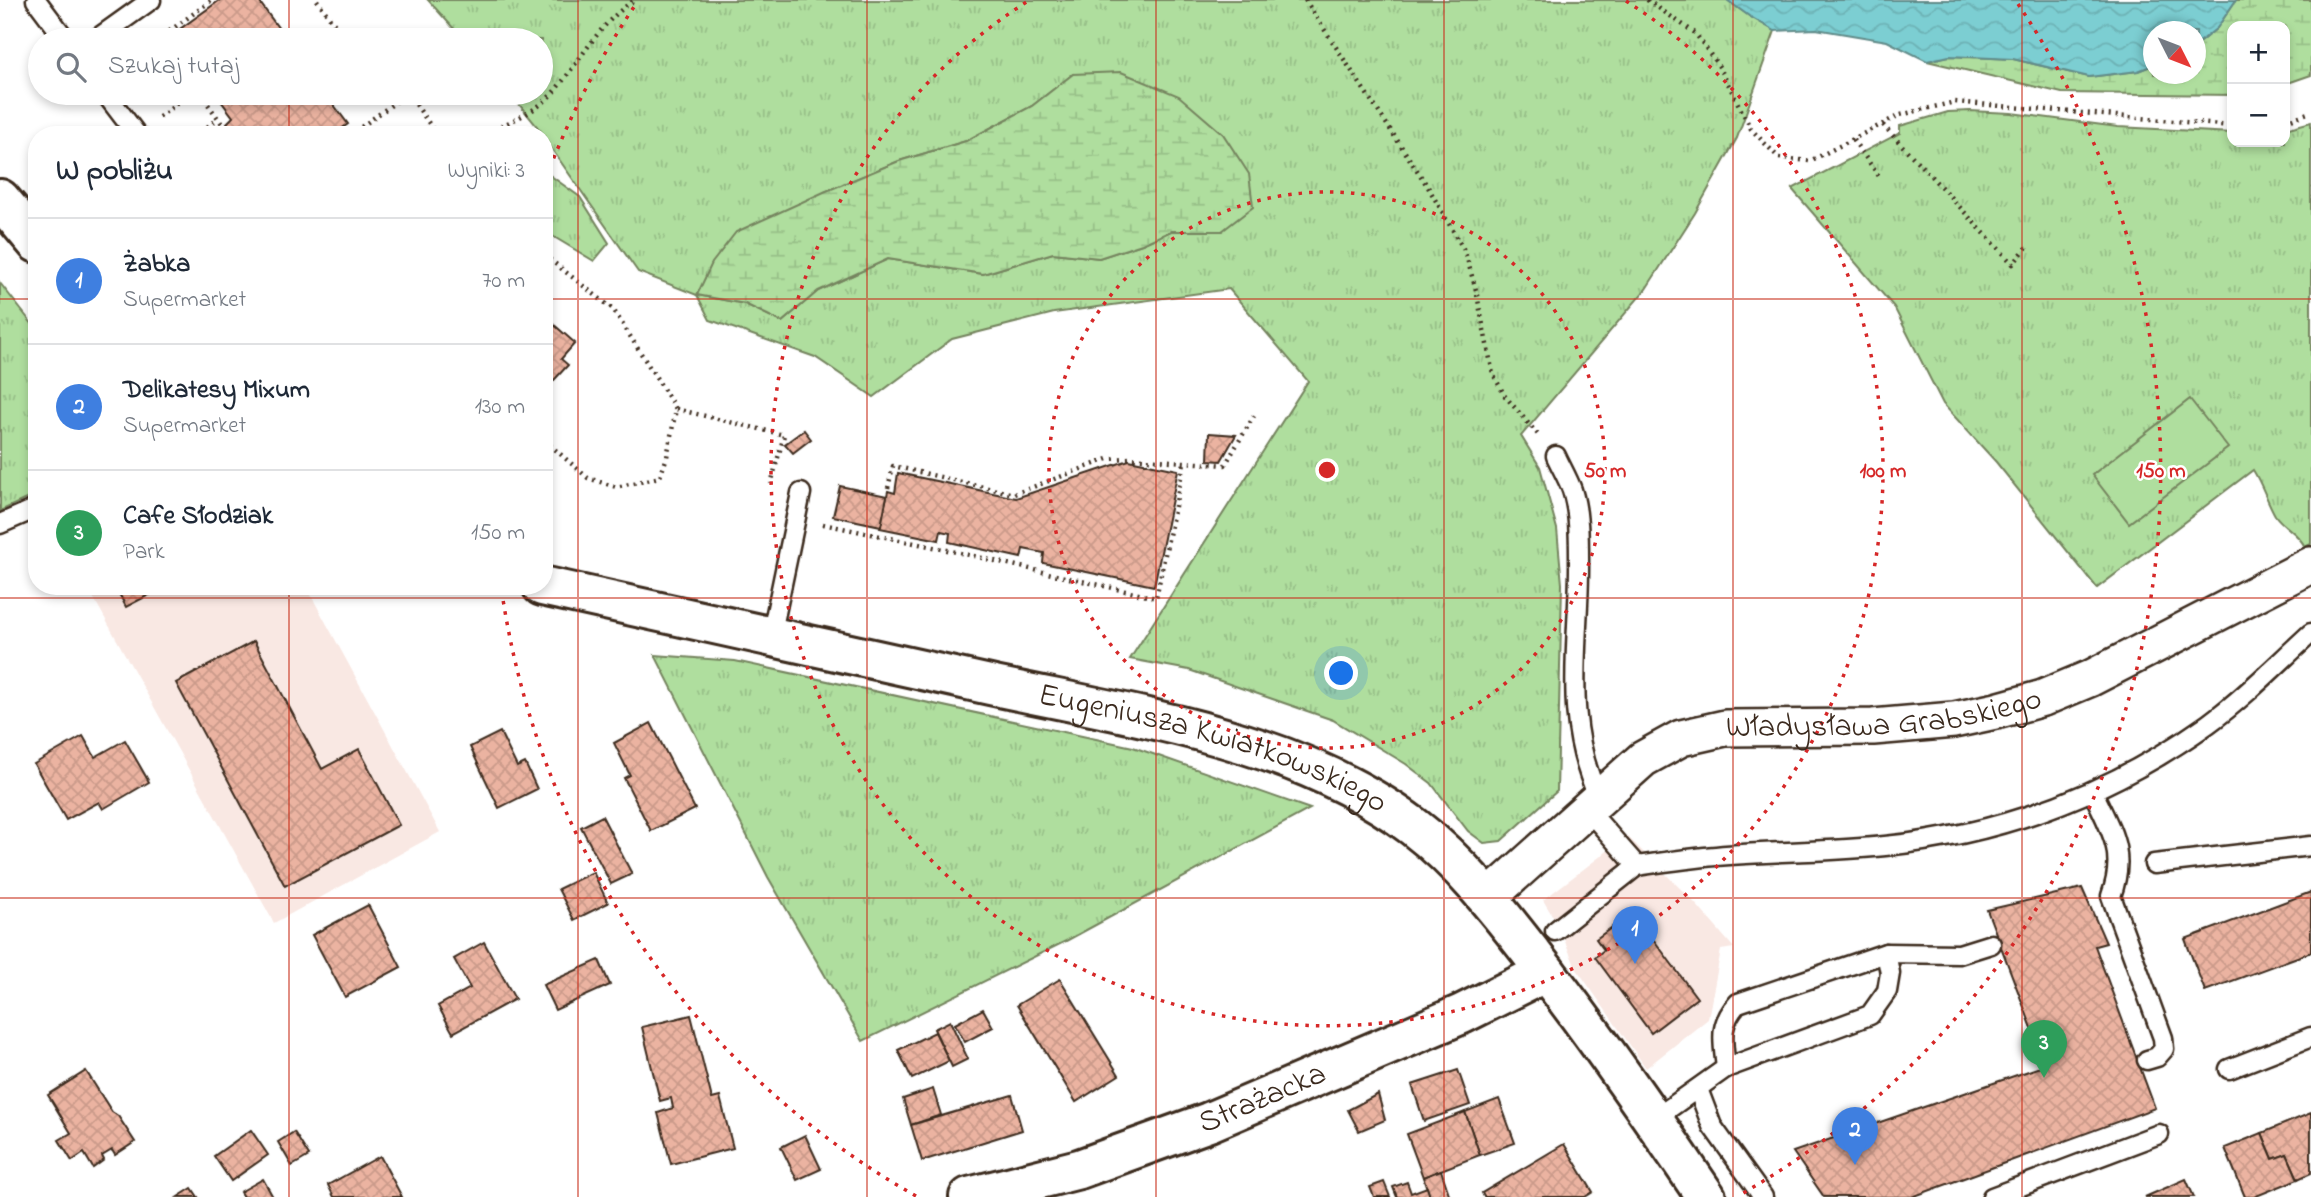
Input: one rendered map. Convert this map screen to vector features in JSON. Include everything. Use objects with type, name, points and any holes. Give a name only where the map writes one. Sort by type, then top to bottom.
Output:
[{"type":"street","points":[[0,199],[28,232]]},
{"type":"street","name":"Władysława Grabskiego","points":[[1487,899],[1643,759],[1681,738],[1725,728],[1873,727],[1914,724],[1975,716],[2043,698],[2156,646],[2311,565]]},
{"type":"street","name":"Eugeniusza Kwiatkowskiego","points":[[553,588],[1158,722],[1262,749],[1305,765],[1377,803],[1443,852],[1487,899],[1620,1071],[1706,1197]]},
{"type":"street","name":"Strażacka","points":[[969,1197],[1079,1169],[1209,1122],[1462,1014],[1546,972]]},
{"type":"lane","points":[[36,0],[56,28]]},
{"type":"lane","points":[[112,28],[151,0]]},
{"type":"lane","points":[[114,105],[131,126]]},
{"type":"lane","points":[[1556,456],[1572,492],[1578,536],[1579,600],[1574,676],[1576,717],[1583,757],[1593,803],[1637,866]]},
{"type":"lane","points":[[771,637],[801,493]]},
{"type":"lane","points":[[0,524],[28,512]]},
{"type":"lane","points":[[1555,931],[1637,866],[1714,856],[1885,846],[1967,834],[2093,792],[2150,762],[2209,723],[2267,675],[2311,633]]},
{"type":"lane","points":[[2093,792],[2119,850],[2118,877],[2111,896],[2163,1038],[2164,1049],[2157,1057],[2147,1060]]},
{"type":"lane","points":[[2154,864],[2311,846]]},
{"type":"lane","points":[[1726,1068],[1723,1026],[1738,1003],[1886,953],[1959,954],[1991,944]]},
{"type":"lane","points":[[1653,1120],[1726,1068],[1870,1015],[1887,991],[1890,973],[1886,953]]},
{"type":"lane","points":[[2229,1069],[2311,1037]]},
{"type":"lane","points":[[1698,1089],[1712,1126],[1763,1197]]},
{"type":"lane","points":[[1992,1197],[2159,1134]]},
{"type":"path","points":[[174,28],[212,0]]},
{"type":"path","points":[[317,0],[339,28]]},
{"type":"path","points":[[553,92],[579,57],[624,7],[635,0]]},
{"type":"path","points":[[1306,0],[1428,187],[1465,252],[1476,289],[1493,374],[1505,396],[1556,456]]},
{"type":"path","points":[[1647,0],[1655,2],[1695,33],[1720,68],[1751,129],[1779,158],[1810,161],[1900,115],[1955,102],[2227,126]]},
{"type":"path","points":[[148,126],[176,105]]},
{"type":"path","points":[[209,105],[224,126]]},
{"type":"path","points":[[362,126],[391,105]]},
{"type":"path","points":[[416,105],[431,126]]},
{"type":"path","points":[[501,126],[539,105]]},
{"type":"path","points":[[2290,119],[2311,112]]},
{"type":"path","points":[[209,126],[219,119]]},
{"type":"path","points":[[1883,125],[2012,264],[2027,247]]},
{"type":"path","points":[[1853,141],[1881,179]]},
{"type":"path","points":[[553,262],[613,309],[676,409],[667,457],[660,477],[616,487],[588,478],[553,448]]},
{"type":"path","points":[[676,409],[784,435],[771,484]]},
{"type":"path","points":[[888,488],[893,466],[1014,494],[1108,458],[1224,465],[1254,416]]},
{"type":"path","points":[[814,522],[1156,598],[1184,463]]},
{"type":"shaded area","points":[[92,595],[311,595],[440,832],[274,923]]},
{"type":"shaded area","points":[[1627,836],[1695,903],[1734,948],[1721,950],[1708,1019],[1646,1068],[1576,968],[1558,925],[1543,900]]},
{"type":"green space","points":[[428,0],[1727,0],[1775,31],[1737,138],[1695,213],[1646,289],[1521,436],[1540,467],[1557,529],[1562,584],[1557,791],[1501,841],[1484,843],[1468,831],[1431,783],[1406,764],[1333,720],[1189,670],[1130,659],[1308,381],[1229,289],[1054,313],[952,339],[874,397],[815,357],[710,320],[697,295],[638,272],[553,151],[553,126],[537,126],[520,105],[553,105],[553,28],[453,28]],"holes":[[[1073,74],[1222,231],[1171,231],[1099,258],[1053,253],[983,274],[888,259],[818,291],[782,322],[745,304],[697,295],[824,192],[899,161],[966,141],[1032,106]]]},
{"type":"green space","points":[[2236,0],[2311,0],[2311,75],[2290,82],[2290,21],[2227,21],[2227,95],[2062,93],[1927,61],[1949,56],[2013,59],[2089,77],[2143,69],[2143,84],[2206,84],[2206,37],[2217,28]]},
{"type":"green space","points":[[1121,72],[1179,96],[1223,134],[1249,174],[1253,207],[1222,231],[1171,231],[1099,258],[1053,253],[983,274],[888,259],[818,291],[782,322],[745,304],[697,295],[712,263],[736,232],[899,161],[966,141],[1032,106],[1073,74]]},
{"type":"green space","points":[[1948,112],[2011,113],[2118,127],[2227,133],[2227,147],[2290,147],[2290,128],[2311,122],[2311,544],[2305,547],[2275,515],[2253,470],[2097,588],[1996,462],[1943,404],[1894,307],[1792,189],[1900,133],[1900,126]]},
{"type":"green space","points":[[553,178],[580,197],[609,243],[594,261],[553,236]]},
{"type":"green space","points":[[0,283],[28,319],[28,498],[0,511]]},
{"type":"green space","points":[[2190,399],[2228,448],[2129,523],[2092,475]]},
{"type":"green space","points":[[655,655],[735,661],[1133,747],[1310,809],[1066,941],[863,1041],[768,877]]},
{"type":"water","points":[[1727,0],[2236,0],[2217,28],[2206,37],[2206,21],[2143,21],[2143,69],[2089,77],[2013,59],[1949,56],[1927,61],[1887,41],[1816,29],[1775,31]]},
{"type":"building","points":[[220,0],[258,0],[278,28],[181,28]]},
{"type":"building","points":[[224,105],[334,105],[348,124],[229,126],[227,123],[233,117]]},
{"type":"building","points":[[553,324],[575,343],[561,359],[568,365],[553,381]]},
{"type":"building","points":[[804,430],[811,439],[793,453],[785,444]]},
{"type":"building","points":[[1209,433],[1236,435],[1221,461],[1208,460]]},
{"type":"building","points":[[1129,460],[1178,470],[1154,586],[1043,563],[1044,553],[1023,549],[1021,558],[949,542],[950,533],[941,531],[939,540],[880,528],[888,491],[895,493],[898,473],[1016,498]]},
{"type":"building","points":[[840,486],[887,496],[881,526],[833,516]]},
{"type":"building","points":[[120,595],[149,595],[126,607]]},
{"type":"building","points":[[254,641],[322,769],[359,749],[399,825],[285,886],[176,683]]},
{"type":"building","points":[[651,723],[695,809],[651,831],[624,778],[630,775],[614,743]]},
{"type":"building","points":[[500,732],[517,767],[525,763],[537,789],[499,808],[470,747]]},
{"type":"building","points":[[83,736],[95,757],[125,740],[149,782],[103,809],[99,802],[66,820],[34,764]]},
{"type":"building","points":[[602,816],[632,874],[611,884],[581,827]]},
{"type":"building","points":[[593,872],[608,903],[574,920],[558,889]]},
{"type":"building","points":[[2082,888],[2106,943],[2095,946],[2155,1108],[1912,1197],[1824,1197],[1793,1152],[2046,1065],[1987,910]]},
{"type":"building","points":[[2311,892],[2311,952],[2205,991],[2185,939]]},
{"type":"building","points":[[368,905],[401,967],[345,997],[312,935]]},
{"type":"building","points":[[1633,912],[1697,998],[1651,1033],[1595,957],[1604,950],[1596,939]]},
{"type":"building","points":[[484,942],[515,999],[453,1033],[438,1006],[470,988],[454,959]]},
{"type":"building","points":[[599,960],[610,985],[555,1010],[543,985]]},
{"type":"building","points":[[1060,979],[1119,1075],[1076,1102],[1017,1005]]},
{"type":"building","points":[[983,1009],[993,1027],[965,1042],[955,1024]]},
{"type":"building","points":[[691,1015],[712,1099],[720,1097],[733,1148],[671,1164],[658,1113],[673,1108],[671,1098],[660,1101],[642,1027]]},
{"type":"building","points":[[950,1021],[968,1059],[952,1067],[934,1029]]},
{"type":"building","points":[[935,1032],[949,1061],[912,1079],[898,1050]]},
{"type":"building","points":[[1458,1070],[1470,1105],[1424,1121],[1412,1085]]},
{"type":"building","points":[[86,1071],[135,1142],[115,1155],[112,1150],[102,1156],[104,1160],[93,1168],[84,1153],[72,1161],[59,1140],[71,1133],[48,1095]]},
{"type":"building","points":[[933,1089],[941,1115],[911,1125],[903,1099]]},
{"type":"building","points":[[1378,1094],[1385,1120],[1359,1131],[1348,1110]]},
{"type":"building","points":[[1012,1095],[1022,1130],[922,1161],[911,1125]]},
{"type":"building","points":[[1499,1099],[1515,1143],[1480,1155],[1465,1112]]},
{"type":"building","points":[[1465,1112],[1480,1155],[1423,1177],[1407,1134]]},
{"type":"building","points":[[2311,1113],[2311,1173],[2298,1179],[2287,1154],[2273,1159],[2262,1133]]},
{"type":"building","points":[[251,1130],[268,1155],[231,1181],[214,1156]]},
{"type":"building","points":[[294,1132],[309,1156],[292,1166],[278,1142]]},
{"type":"building","points":[[2262,1133],[2273,1159],[2287,1154],[2298,1179],[2254,1197],[2245,1197],[2225,1148]]},
{"type":"building","points":[[805,1135],[821,1169],[797,1180],[781,1147]]},
{"type":"building","points":[[1564,1144],[1593,1192],[1585,1197],[1484,1197],[1482,1193]]},
{"type":"building","points":[[380,1156],[402,1197],[334,1197],[328,1185]]},
{"type":"building","points":[[1441,1170],[1450,1197],[1430,1197],[1423,1177]]},
{"type":"building","points":[[263,1179],[273,1197],[243,1197],[240,1192]]},
{"type":"building","points":[[2186,1179],[2194,1197],[2145,1197]]},
{"type":"building","points":[[1384,1182],[1390,1197],[1374,1197],[1370,1187]]},
{"type":"building","points":[[1407,1182],[1411,1193],[1427,1187],[1430,1197],[1397,1197],[1393,1187]]},
{"type":"building","points":[[192,1188],[198,1197],[178,1197]]},
{"type":"place","name":"Żabka","points":[[1635,964]]},
{"type":"place","name":"Cafe Słodziak","points":[[2044,1078]]},
{"type":"place","name":"Delikatesy Mixum","points":[[1855,1165]]}]
